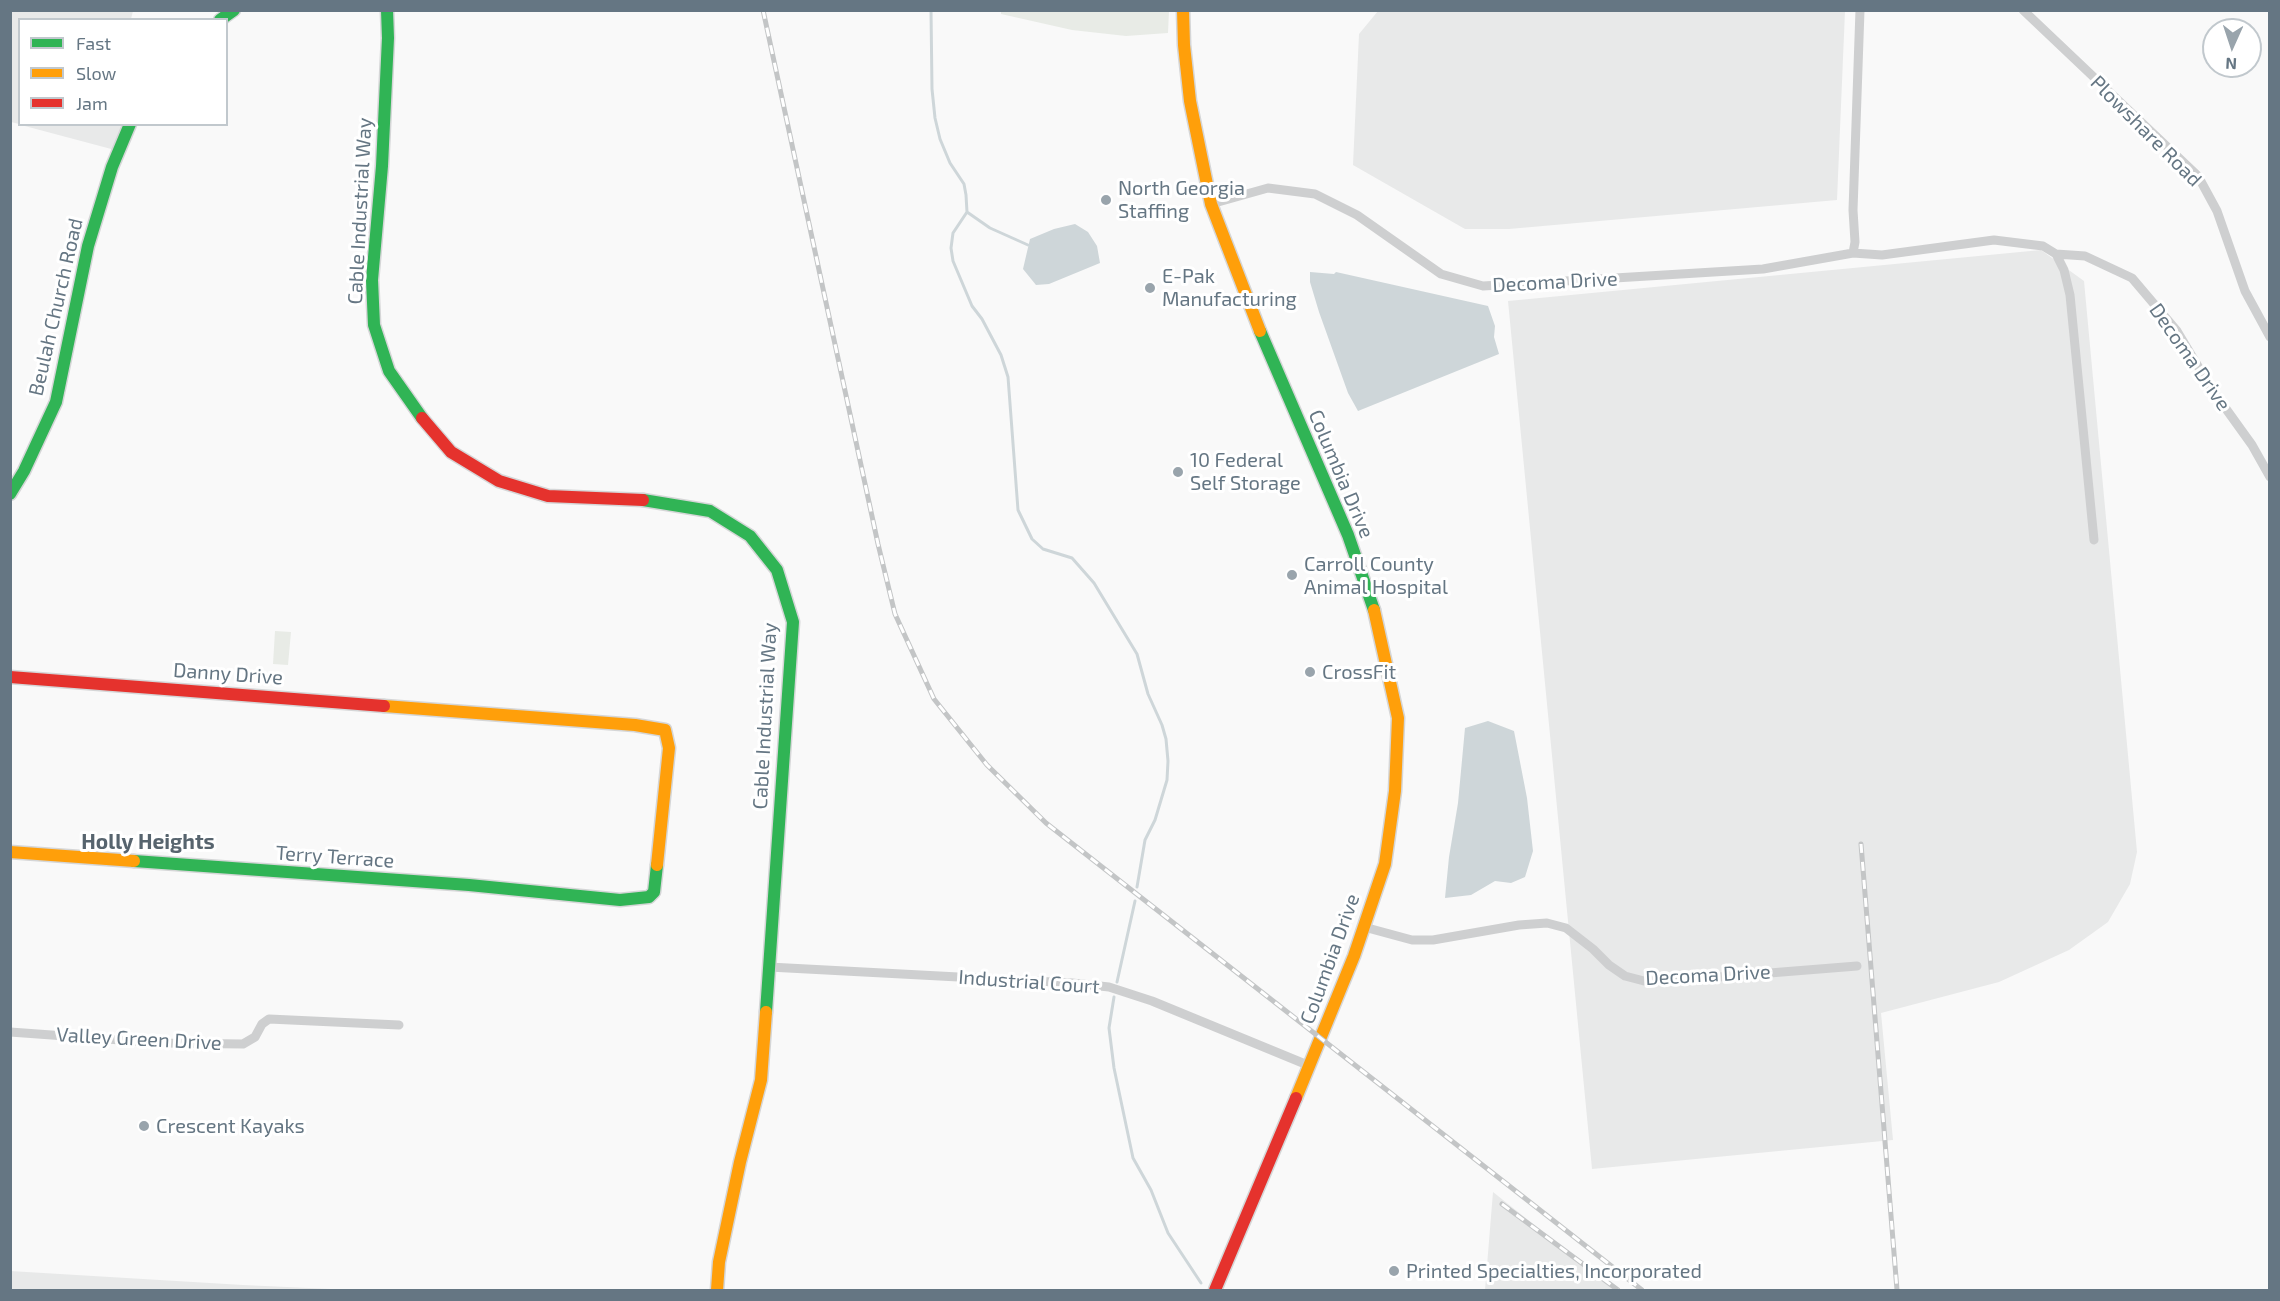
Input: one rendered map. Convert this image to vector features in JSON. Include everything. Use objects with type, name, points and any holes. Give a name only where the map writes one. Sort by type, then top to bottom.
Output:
[{"type":"street","name":"Cable Industrial Way","points":[[387,10],[388,38],[382,166],[372,280],[374,326],[389,370],[413,408],[451,452],[499,481],[548,496],[654,500],[710,511],[750,536],[777,570],[793,622],[761,1080],[740,1162],[719,1262],[717,1290]]},
{"type":"street","name":"Columbia Drive","points":[[1183,10],[1190,101],[1210,204],[1271,361],[1348,535],[1376,616],[1398,718],[1395,791],[1385,864],[1364,927],[1310,1066],[1215,1290]]},
{"type":"street","points":[[1853,253],[1860,10]]},
{"type":"street","name":"Plowshare Road","points":[[2023,10],[2198,176],[2217,211],[2245,291],[2270,337]]},
{"type":"street","name":"Beulah Church Road","points":[[10,494],[24,471],[56,402],[89,243],[112,167],[129,126]]},
{"type":"street","name":"Decoma Drive","points":[[1210,204],[1268,189],[1315,194],[1357,215],[1441,274],[1483,286],[1763,268],[1853,253],[1882,255],[1994,240],[2043,246],[2056,254],[2085,256],[2132,278],[2177,331],[2211,388],[2252,445],[2270,477]]},
{"type":"street","points":[[2056,254],[2064,270],[2070,295],[2094,540]]},
{"type":"street","name":"Danny Drive","points":[[10,677],[443,709],[635,725],[665,730],[669,748],[654,892]]},
{"type":"street","name":"Terry Terrace","points":[[10,852],[469,885],[620,900],[649,897],[654,892]]},
{"type":"street","name":"Decoma Drive","points":[[1364,927],[1412,940],[1433,940],[1519,925],[1547,923],[1566,928],[1625,976],[1644,981],[1857,966]]},
{"type":"street","name":"Industrial Court","points":[[768,967],[1109,987],[1152,1001],[1310,1066]]},
{"type":"street","name":"Valley Green Drive","points":[[10,1032],[162,1043],[243,1044],[255,1036],[262,1024],[269,1019],[399,1025]]},
{"type":"shaded area","points":[[11,10],[133,11],[131,18],[18,18],[18,124],[11,122]]},
{"type":"shaded area","points":[[1001,11],[1169,11],[1168,33],[1126,36],[1072,30],[1001,14]]},
{"type":"shaded area","points":[[1378,11],[1845,11],[1837,200],[1509,229],[1465,229],[1353,165],[1359,34]]},
{"type":"shaded area","points":[[25,126],[125,126],[115,150]]},
{"type":"shaded area","points":[[1075,224],[1088,232],[1097,246],[1100,263],[1049,284],[1036,285],[1023,269],[1030,239],[1054,229]]},
{"type":"shaded area","points":[[2041,250],[2084,281],[2137,852],[2130,884],[2108,922],[2069,950],[1999,982],[1881,1013],[1893,1140],[1592,1169],[1508,301]]},
{"type":"shaded area","points":[[1310,272],[1334,274],[1336,272],[1488,306],[1495,326],[1494,337],[1499,354],[1358,411],[1348,393],[1319,312],[1310,282]]},
{"type":"shaded area","points":[[275,631],[291,632],[288,665],[273,664]]},
{"type":"shaded area","points":[[1488,721],[1514,731],[1527,798],[1533,851],[1525,877],[1511,883],[1495,881],[1471,895],[1445,898],[1458,803],[1465,728]]},
{"type":"shaded area","points":[[1493,1192],[1616,1290],[1485,1290]]},
{"type":"shaded area","points":[[10,1271],[243,1285],[353,1290],[11,1290]]},
{"type":"waterway","points":[[931,10],[932,89],[935,118],[940,139],[950,163],[964,184],[966,195],[967,212],[953,233],[951,248],[953,261],[972,306],[982,319],[1001,355],[1008,377],[1018,510],[1032,539],[1043,549],[1072,558],[1094,583],[1137,654],[1148,694],[1166,739],[1167,780],[1155,820],[1145,840],[1137,887]]},
{"type":"waterway","points":[[967,212],[990,228],[1028,245]]},
{"type":"waterway","points":[[1117,982],[1135,901]]},
{"type":"waterway","points":[[1114,997],[1109,1028],[1114,1068],[1133,1158],[1151,1190],[1168,1233],[1201,1283]]},
{"type":"railway","points":[[763,10],[895,614],[934,699],[987,765],[1046,823],[1642,1290]]},
{"type":"railway","points":[[1861,844],[1897,1290]]},
{"type":"railway","points":[[1502,1204],[1618,1290]]},
{"type":"traffic: fast","points":[[223,18],[234,10]]},
{"type":"traffic: fast","points":[[387,10],[388,38],[382,166],[372,280],[374,325],[389,371],[422,418]]},
{"type":"traffic: fast","points":[[10,494],[24,471],[56,402],[88,246],[112,167],[129,126]]},
{"type":"traffic: fast","points":[[1260,331],[1348,535],[1374,610]]},
{"type":"traffic: fast","points":[[643,500],[710,511],[750,536],[777,570],[793,622],[766,1012]]},
{"type":"traffic: fast","points":[[134,861],[469,885],[620,900],[649,897],[654,892],[657,865]]},
{"type":"traffic: slow","points":[[1183,10],[1190,101],[1211,204],[1260,331]]},
{"type":"traffic: slow","points":[[1296,1098],[1354,956],[1385,864],[1395,791],[1398,718],[1374,610]]},
{"type":"traffic: slow","points":[[384,706],[635,725],[665,730],[669,748],[657,865]]},
{"type":"traffic: slow","points":[[10,852],[134,861]]},
{"type":"traffic: slow","points":[[717,1290],[719,1262],[740,1162],[761,1080],[766,1012]]},
{"type":"traffic: jam","points":[[422,418],[451,452],[499,481],[548,496],[643,500]]},
{"type":"traffic: jam","points":[[10,677],[384,706]]},
{"type":"traffic: jam","points":[[1215,1290],[1296,1098]]},
{"type":"place","name":"North Georgia Staffing","points":[[1106,200]]},
{"type":"place","name":"E-Pak Manufacturing","points":[[1150,288]]},
{"type":"place","name":"10 Federal Self Storage","points":[[1178,472]]},
{"type":"place","name":"Carroll County Animal Hospital","points":[[1292,575]]},
{"type":"place","name":"CrossFit","points":[[1310,672]]},
{"type":"place","name":"Crescent Kayaks","points":[[144,1126]]},
{"type":"place","name":"Printed Specialties, Incorporated","points":[[1394,1271]]},
{"type":"district","name":"Holly Heights","points":[[148,842]]}]
